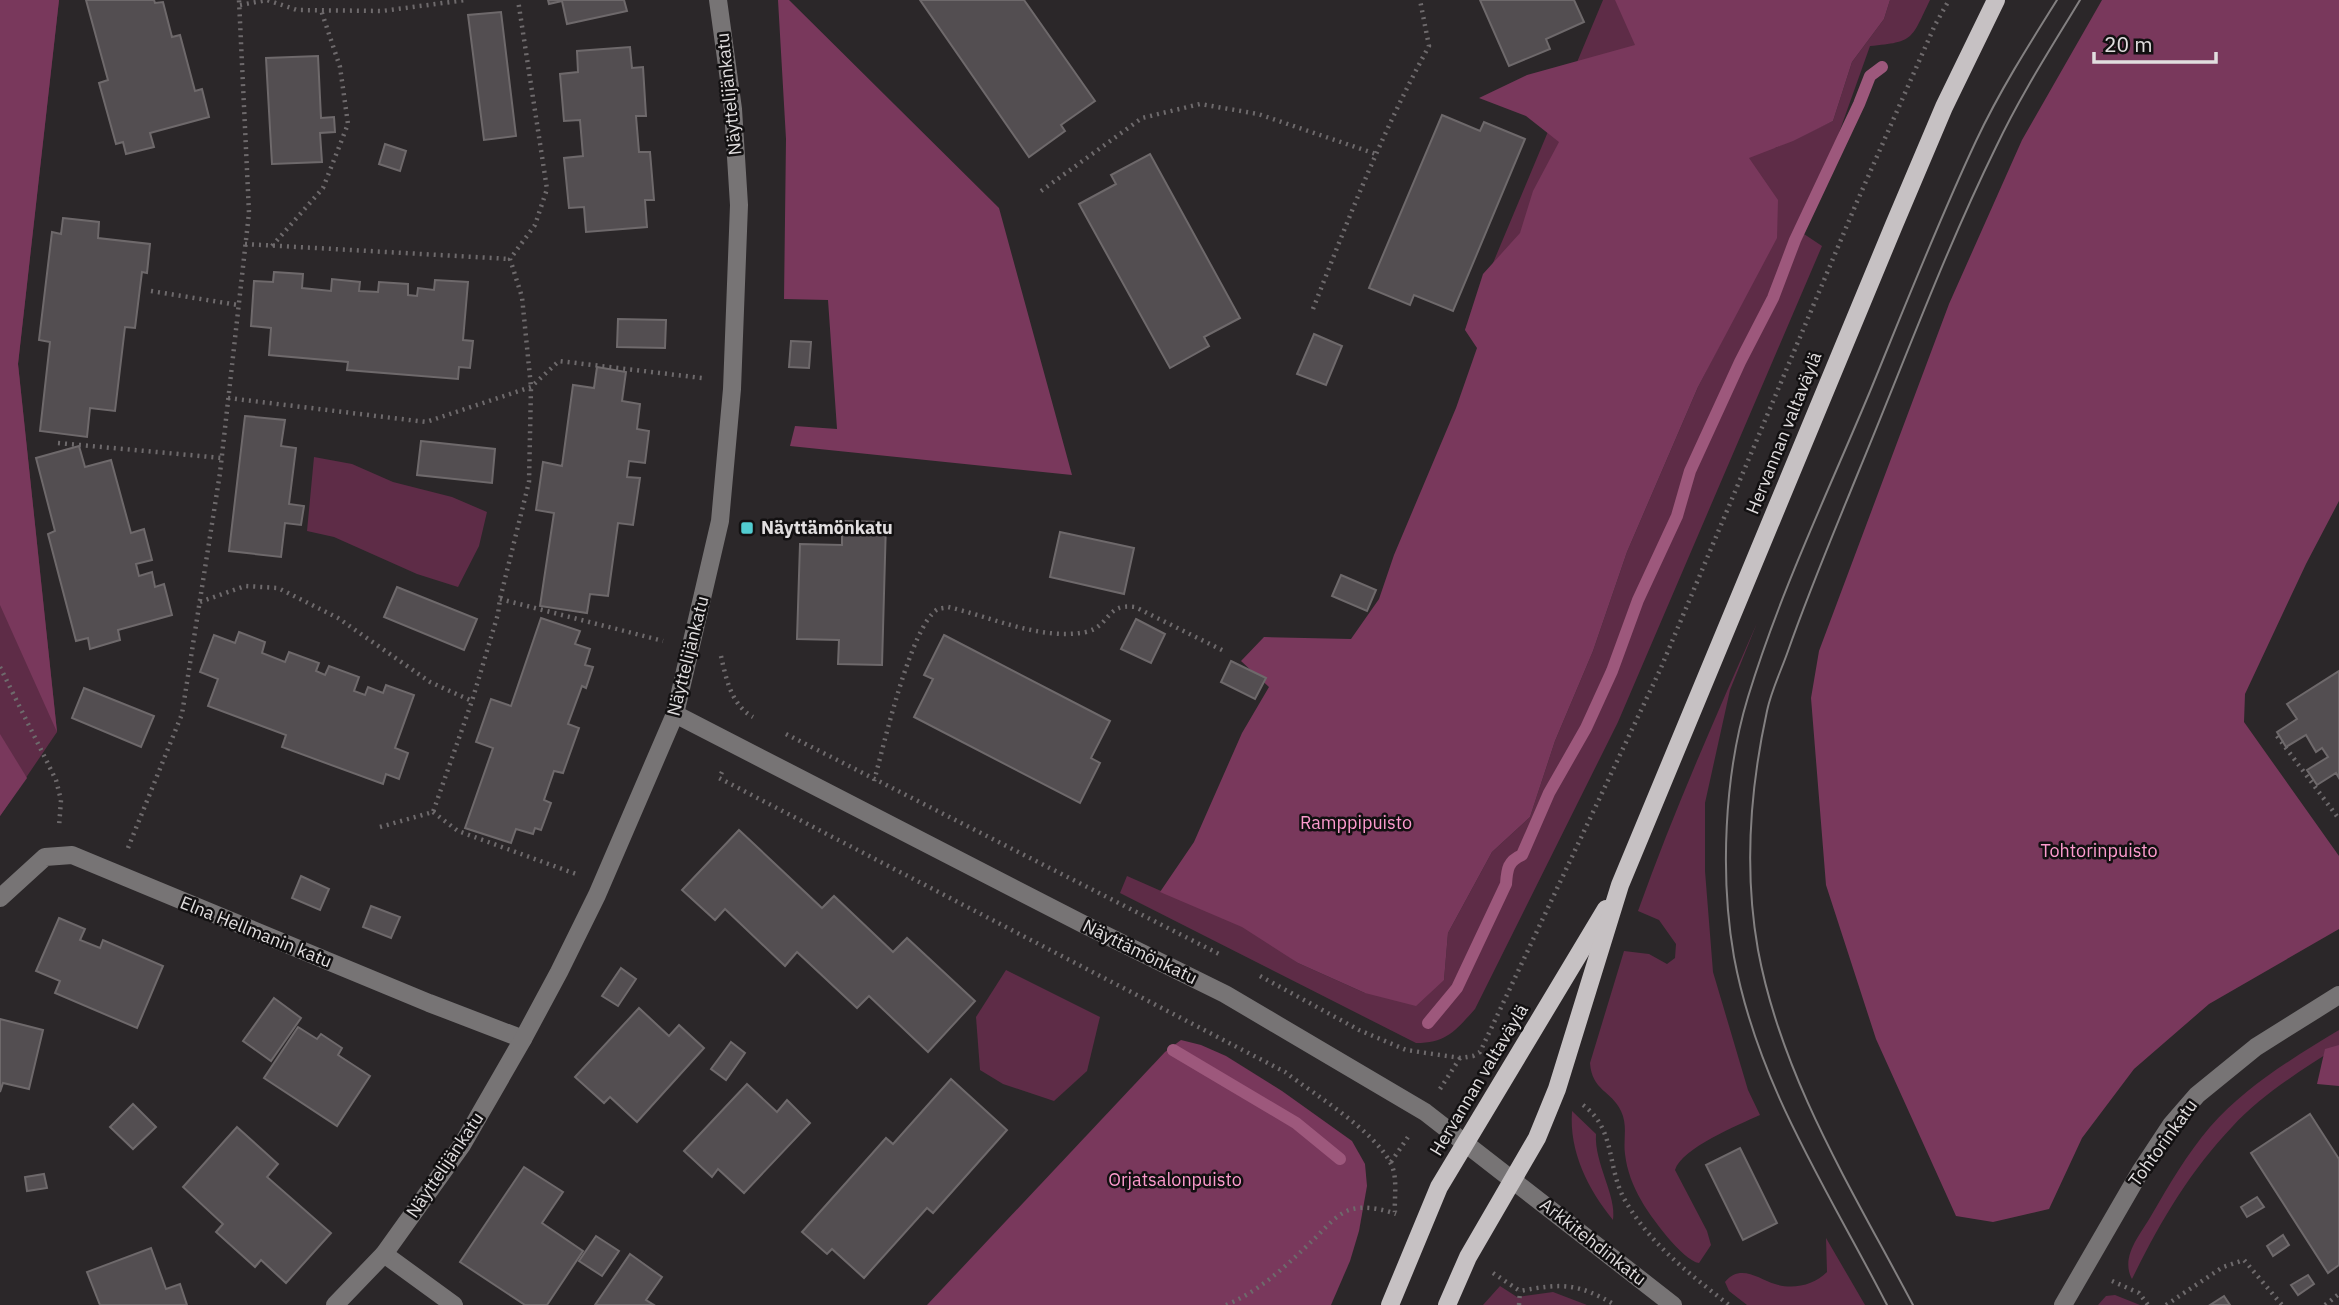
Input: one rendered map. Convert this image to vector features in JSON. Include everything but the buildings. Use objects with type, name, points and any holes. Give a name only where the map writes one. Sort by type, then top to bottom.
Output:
[{"type":"main road","name":"Hervannan valtaväylä","points":[[1447,1305],[1468,1257],[1537,1138],[1557,1089],[1620,885],[1944,107],[1996,0]]},
{"type":"main road","name":"Hervannan valtaväylä","points":[[1390,1305],[1439,1187],[1620,885]]},
{"type":"street","name":"Näyttelijänkatu","points":[[335,1305],[384,1254],[461,1145],[523,1039],[597,895],[675,714],[720,521],[732,389],[739,205],[733,109],[719,0]]},
{"type":"street","name":"Näyttämönkatu","points":[[675,714],[1225,994],[1425,1112],[1513,1180]]},
{"type":"street","name":"Elna Hellmanin katu","points":[[57,856],[72,855],[429,1003],[523,1039]]},
{"type":"street","points":[[0,898],[45,857],[57,856]]},
{"type":"street","name":"Tohtorinkatu","points":[[2063,1305],[2145,1164],[2171,1125],[2197,1095],[2256,1047],[2339,995]]},
{"type":"street","name":"Arkkitehdinkatu","points":[[1513,1180],[1673,1305]]},
{"type":"street","points":[[384,1254],[454,1305]]},
{"type":"path","points":[[117,875],[182,714],[222,458],[249,213],[239,2],[267,0],[297,10],[382,11],[466,0]]},
{"type":"path","points":[[510,259],[535,225],[547,189],[518,0]]},
{"type":"path","points":[[1313,309],[1376,154],[1400,100],[1429,46],[1420,0]]},
{"type":"path","points":[[1252,972],[1359,1030],[1406,1049],[1461,1058],[1480,1052],[1660,670],[1856,204],[1949,0]]},
{"type":"path","points":[[272,246],[323,188],[348,124],[340,67],[321,10]]},
{"type":"path","points":[[1041,191],[1142,118],[1200,104],[1258,114],[1376,154]]},
{"type":"path","points":[[245,244],[510,259]]},
{"type":"path","points":[[433,812],[472,701],[498,614],[529,482],[531,387],[522,297],[510,259]]},
{"type":"path","points":[[151,291],[238,305]]},
{"type":"path","points":[[228,398],[426,422],[531,387],[559,361],[700,377],[732,389]]},
{"type":"path","points":[[58,443],[222,458]]},
{"type":"path","points":[[200,602],[245,586],[278,589],[338,618],[430,682],[472,701]]},
{"type":"path","points":[[500,599],[658,639]]},
{"type":"path","points":[[863,811],[902,679],[928,619],[938,609],[948,607],[1059,635],[1088,632],[1102,624],[1122,605],[1135,607],[1224,651]]},
{"type":"path","points":[[720,653],[729,690],[748,714],[760,720]]},
{"type":"path","points":[[0,667],[56,780],[61,800],[57,856]]},
{"type":"path","points":[[782,732],[1229,959]]},
{"type":"path","points":[[2277,736],[2339,819]]},
{"type":"path","points":[[719,778],[1284,1072],[1368,1134],[1391,1162],[1394,1172],[1395,1213],[1371,1208],[1349,1210],[1334,1219],[1272,1278],[1248,1295],[1226,1305]]},
{"type":"path","points":[[380,827],[433,812]]},
{"type":"path","points":[[433,812],[458,831],[576,874]]},
{"type":"path","points":[[1591,1111],[1604,1128],[1612,1171],[1624,1199],[1642,1226],[1677,1263],[1729,1305]]},
{"type":"path","points":[[2166,1305],[2223,1267],[2244,1260],[2282,1305]]},
{"type":"path","points":[[2108,1279],[2139,1293],[2148,1305]]},
{"type":"path","points":[[1519,1305],[1520,1292],[1551,1285],[1581,1287],[1615,1305]]},
{"type":"path","points":[[2325,1305],[2339,1294]]},
{"type":"green space","points":[[0,0],[59,0],[18,364],[57,732],[0,816]]},
{"type":"green space","points":[[0,0],[59,0],[18,364],[57,732],[0,605]]},
{"type":"green space","points":[[778,0],[789,0],[999,208],[1072,475],[790,446],[795,426],[837,429],[828,300],[784,299],[786,139]]},
{"type":"green space","name":"Ramppipuisto","points":[[1603,0],[1837,0],[1775,148],[1833,121],[1852,62],[1884,19],[1890,0],[1930,0],[1910,36],[1896,43],[1870,46],[1801,232],[1822,246],[1618,722],[1475,1009],[1450,1034],[1436,1041],[1416,1043],[1120,893],[1127,876],[1177,898],[1354,672],[1493,341],[1465,330]],"holes":[[[1733,319],[1698,387],[1627,552],[1593,651],[1555,741],[1530,817],[1492,852],[1448,933],[1444,980],[1365,993],[1298,963],[1287,955]]]},
{"type":"green space","name":"Ramppipuisto","points":[[1615,0],[1890,0],[1884,19],[1852,62],[1833,121],[1793,141],[1749,158],[1778,200],[1777,238],[1698,387],[1627,552],[1593,651],[1555,741],[1530,817],[1492,852],[1448,933],[1444,980],[1416,1006],[1365,993],[1298,963],[1242,927],[1160,892],[1194,842],[1242,733],[1269,687],[1241,661],[1264,637],[1351,639],[1379,599],[1394,555],[1456,408],[1477,348],[1465,330],[1483,274],[1520,233],[1533,191],[1559,142],[1526,116],[1479,98],[1527,75],[1635,45]]},
{"type":"green space","name":"Tohtorinpuisto","points":[[2102,0],[2339,0],[2339,501],[2245,694],[2244,722],[2339,856],[2339,929],[2209,1004],[2134,1069],[2082,1138],[2049,1209],[1993,1222],[1956,1216],[1876,1039],[1826,885],[1811,698],[1819,651],[1949,304],[2022,140]]},
{"type":"green space","points":[[314,457],[352,464],[393,482],[452,497],[487,512],[479,546],[458,587],[417,574],[334,537],[307,531]]},
{"type":"green space","points":[[1757,623],[1730,690],[1705,803],[1705,871],[1713,972],[1748,1090],[1760,1115],[1699,1146],[1680,1162],[1675,1170],[1707,1231],[1711,1245],[1699,1263],[1684,1254],[1667,1236],[1638,1195],[1626,1160],[1625,1127],[1621,1111],[1594,1079],[1590,1063],[1624,951],[1649,954],[1667,964],[1675,958],[1676,944],[1659,920],[1638,911],[1680,802]]},
{"type":"green space","points":[[0,734],[27,778],[0,816]]},
{"type":"green space","points":[[1006,970],[1100,1017],[1087,1071],[1054,1101],[1003,1084],[980,1070],[976,1017]]},
{"type":"green space","points":[[2339,1030],[2339,1046],[2269,1093],[2216,1144],[2176,1199],[2132,1279],[2128,1263],[2137,1238],[2179,1170],[2210,1127],[2239,1098],[2287,1062]]},
{"type":"green space","name":"Orjatsalonpuisto","points":[[1181,1040],[1226,1056],[1282,1091],[1352,1141],[1365,1164],[1367,1186],[1359,1231],[1350,1261],[1331,1305],[927,1305],[1165,1052]]},
{"type":"green space","points":[[2339,1045],[2339,1086],[2317,1084],[2325,1049]]},
{"type":"green space","points":[[1572,1111],[1596,1134],[1598,1156],[1612,1201],[1613,1220],[1588,1183],[1582,1169],[1574,1141]]},
{"type":"green space","points":[[1826,1238],[1865,1305],[1747,1305],[1729,1291],[1725,1282],[1731,1276],[1743,1273],[1789,1286],[1816,1280],[1827,1272]]},
{"type":"green space","points":[[1500,1286],[1517,1297],[1553,1292],[1587,1305],[1483,1305]]},
{"type":"green space","points":[[2115,1295],[2140,1305],[2098,1305],[2106,1296]]},
{"type":"waterway","points":[[1428,1023],[1457,988],[1506,884],[1509,866],[1522,855],[1549,793],[1586,728],[1612,671],[1638,600],[1677,516],[1690,471],[1773,298],[1795,240],[1870,76],[1882,67]]},
{"type":"waterway","points":[[1173,1050],[1296,1123],[1340,1159]]},
{"type":"tram line","points":[[1887,1305],[1797,1136],[1760,1050],[1745,1004],[1734,957],[1727,894],[1729,792],[1748,697],[1806,541],[1976,141],[2004,87],[2057,0]]},
{"type":"tram line","points":[[1913,1305],[1822,1133],[1784,1044],[1769,998],[1758,950],[1751,890],[1751,830],[1756,770],[1774,688],[1941,268],[2005,128],[2080,0]]},
{"type":"place","name":"Näyttämönkatu","points":[[747,528]]}]
